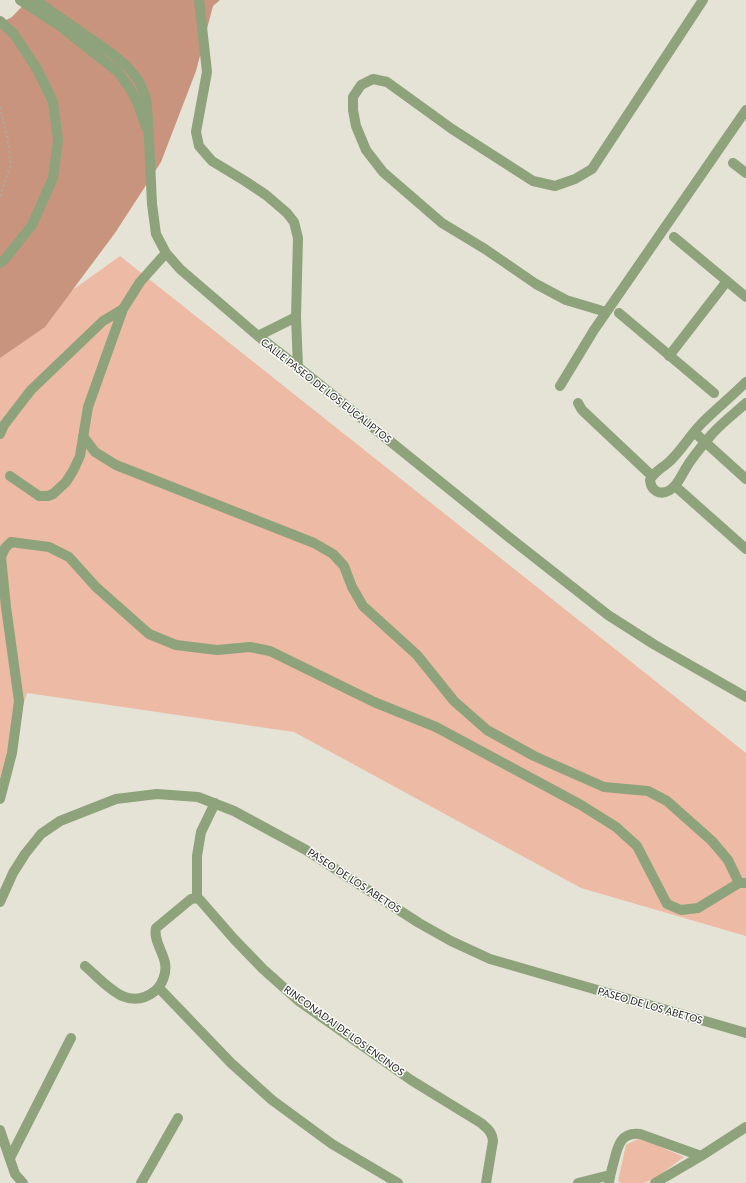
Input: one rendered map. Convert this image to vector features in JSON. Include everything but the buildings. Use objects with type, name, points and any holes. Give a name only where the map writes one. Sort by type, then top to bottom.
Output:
[{"type":"street","points":[[20,0],[60,26],[118,72],[132,92],[148,133]]},
{"type":"street","name":"CALLE PASEO DE LOS EUCALIPTOS","points":[[35,0],[110,52],[127,66],[139,81],[146,99],[152,204],[156,234],[166,253],[180,269],[258,336],[608,615],[655,645],[746,697]]},
{"type":"street","points":[[199,0],[207,72],[196,132],[199,146],[212,161],[266,195],[287,213],[294,222],[298,238],[296,317],[298,367]]},
{"type":"street","points":[[606,312],[566,300],[536,284],[485,249],[442,223],[383,172],[366,150],[356,126],[353,110],[354,97],[361,85],[373,79],[388,82],[452,129],[533,181],[555,186],[575,179],[592,169],[703,0]]},
{"type":"street","points":[[0,21],[14,34],[37,69],[53,102],[58,140],[53,178],[32,225],[5,259],[0,263]]},
{"type":"street","points":[[560,386],[606,312],[746,110]]},
{"type":"street","points":[[733,163],[746,173]]},
{"type":"street","points":[[674,236],[746,297]]},
{"type":"street","points":[[10,476],[39,496],[48,496],[53,494],[66,482],[80,456],[88,407],[123,309],[131,294],[140,282],[166,253]]},
{"type":"street","points":[[669,356],[727,281]]},
{"type":"street","points":[[0,434],[4,425],[31,390],[103,322],[123,309]]},
{"type":"street","points":[[619,313],[714,393]]},
{"type":"street","points":[[258,336],[296,317]]},
{"type":"street","points":[[746,382],[703,422],[667,465],[657,470],[650,480],[653,489],[657,492],[663,493],[669,491],[675,486],[705,442],[746,403]]},
{"type":"street","points":[[578,403],[582,410],[652,476]]},
{"type":"street","points":[[694,432],[746,479]]},
{"type":"street","points":[[0,799],[12,753],[19,701],[6,607],[1,557],[5,548],[11,542],[49,547],[69,557],[96,587],[149,634],[176,646],[217,650],[250,647],[270,651],[374,702],[436,727],[581,805],[616,827],[637,846],[667,904],[681,910],[698,908],[742,883],[728,860],[712,841],[667,801],[648,792],[604,787],[534,756],[487,730],[454,701],[417,655],[363,606],[352,587],[344,566],[333,554],[314,543],[116,465],[95,452],[83,436]]},
{"type":"street","points":[[675,486],[746,549]]},
{"type":"street","name":"PASEO DE LOS ABETOS","points":[[0,899],[13,873],[25,854],[41,834],[60,821],[116,799],[157,794],[198,797],[234,811],[306,850],[419,924],[451,942],[490,959],[746,1033]]},
{"type":"street","points":[[85,966],[116,993],[128,999],[141,999],[150,995],[159,988],[164,977],[165,964],[155,932],[156,928],[191,899],[197,898],[197,856],[201,832],[215,803]]},
{"type":"street","name":"RINCONADAI DE LOS ENCINOS","points":[[197,898],[263,969],[300,1002],[411,1080],[490,1130],[493,1141],[486,1183]]},
{"type":"street","points":[[159,988],[231,1063],[272,1100],[332,1144],[398,1183]]},
{"type":"street","points":[[10,1158],[71,1038]]},
{"type":"street","points":[[141,1183],[178,1118]]},
{"type":"street","points":[[655,1183],[746,1127]]},
{"type":"street","points":[[0,1130],[15,1174],[23,1183]]},
{"type":"street","points":[[578,1183],[609,1179],[618,1145],[624,1138],[632,1133],[640,1134],[701,1156]]},
{"type":"path","points":[[0,107],[12,164],[0,197]]},
{"type":"shaded area","points":[[28,0],[220,0],[213,6],[196,71],[161,162],[115,233],[45,327],[0,358],[0,23],[12,17]]},
{"type":"shaded area","points":[[120,256],[746,753],[746,936],[581,888],[294,732],[27,693],[0,778],[0,342]]},
{"type":"shaded area","points":[[638,1139],[684,1157],[654,1179],[643,1183],[622,1183],[618,1181],[626,1145]]}]
